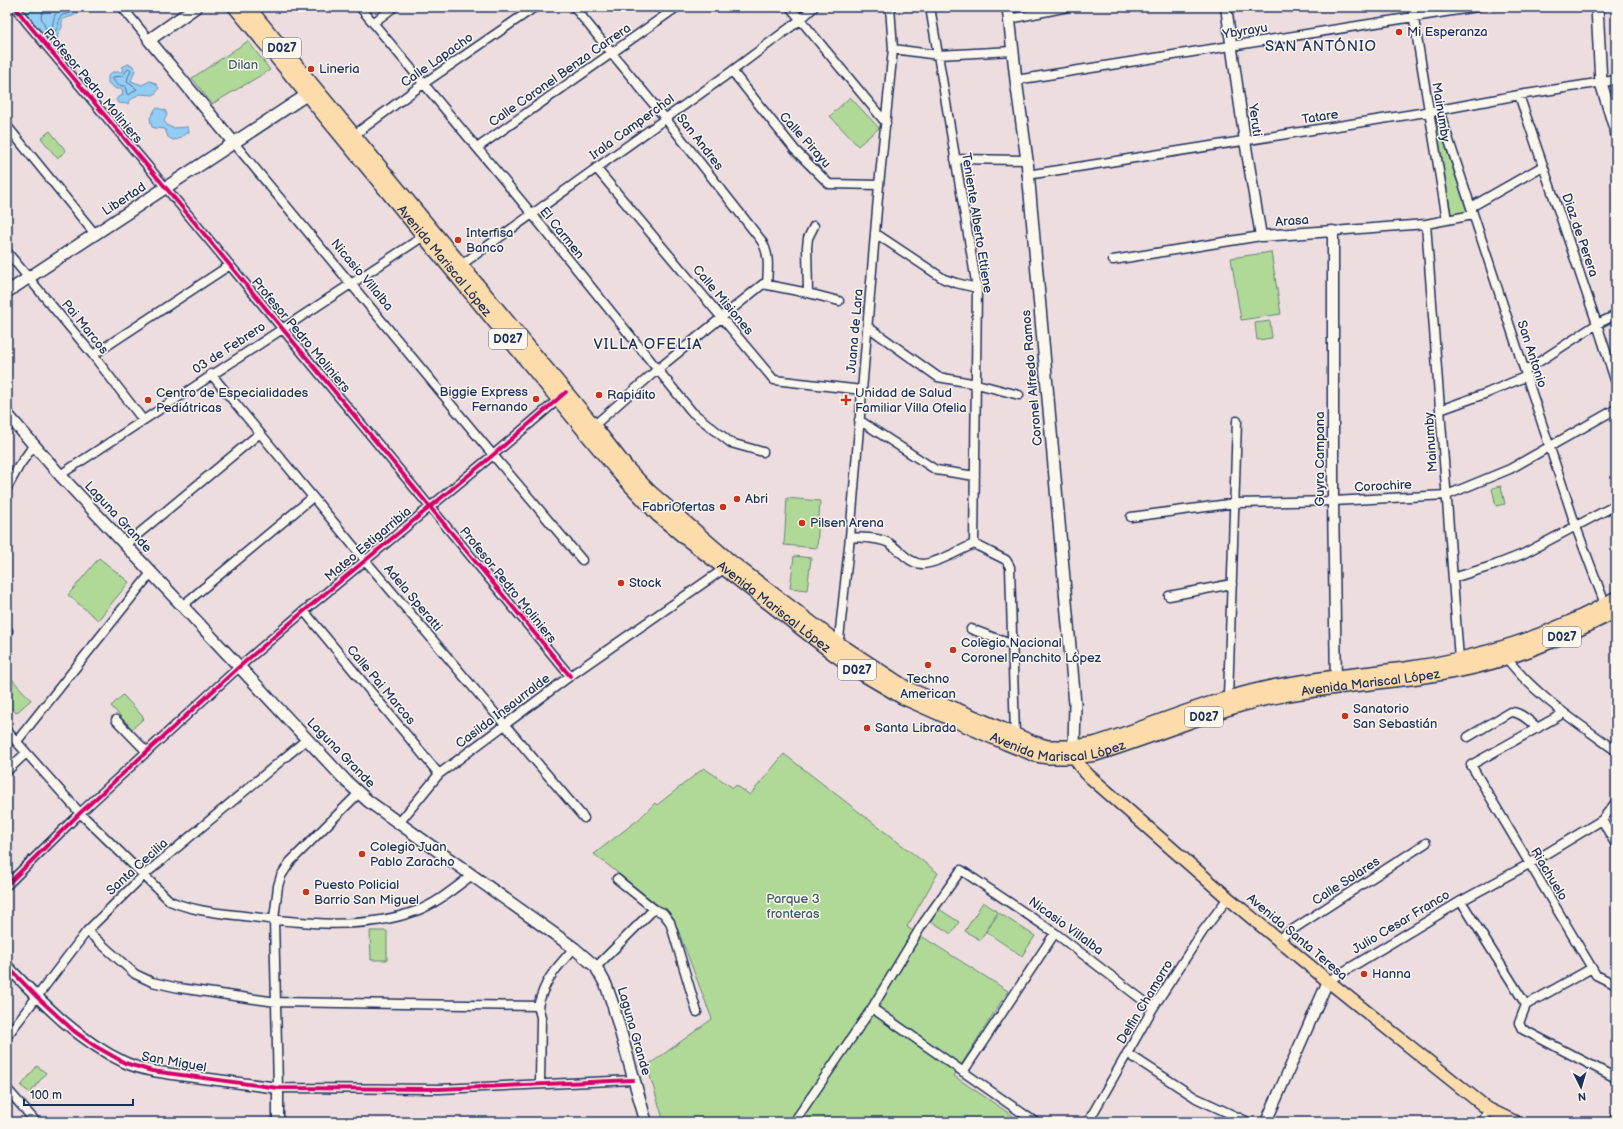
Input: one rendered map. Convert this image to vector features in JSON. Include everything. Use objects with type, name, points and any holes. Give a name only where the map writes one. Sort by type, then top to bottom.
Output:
[{"type":"highway","name":"Avenida Mariscal López","points":[[235,7],[312,92],[354,135],[428,233],[462,265],[562,396]]},
{"type":"highway","name":"Avenida Mariscal López","points":[[248,7],[312,92],[590,429],[638,496],[658,515],[692,536],[728,566],[838,650],[863,674],[902,697],[1006,743],[1036,755],[1048,757],[1074,752],[1101,741],[1228,698],[1268,688],[1406,679],[1460,670],[1503,653],[1549,631],[1612,604]]},
{"type":"highway","name":"Avenida Mariscal López","points":[[838,650],[906,688],[1015,735],[1047,747],[1074,752],[1100,753],[1246,703],[1405,668],[1503,653]]},
{"type":"main road","points":[[149,40],[196,7]]},
{"type":"main road","name":"Coronel Alfredo Ramos","points":[[1008,7],[1027,160],[1075,696],[1074,752]]},
{"type":"main road","points":[[1597,7],[1601,83],[1616,132]]},
{"type":"main road","name":"Nicasio Villalba","points":[[149,40],[234,143]]},
{"type":"main road","name":"Libertad","points":[[7,292],[312,92]]},
{"type":"main road","name":"Laguna Grande","points":[[7,414],[60,475],[151,573],[307,738],[333,768],[359,793],[574,948],[596,967],[606,985],[613,1005],[646,1122]]},
{"type":"main road","name":"Avenida Santa Teresa","points":[[1074,752],[1078,764],[1089,776],[1228,898],[1328,981],[1488,1109],[1515,1122]]},
{"type":"street","name":"Profesor Pedro Moliniers","points":[[15,7],[283,328],[570,676]]},
{"type":"street","name":"Nicasio Villalba","points":[[122,7],[149,40]]},
{"type":"street","name":"El Carmen","points":[[360,7],[532,214],[692,412],[731,443],[763,452]]},
{"type":"street","points":[[373,23],[394,7]]},
{"type":"street","name":"Calle Lapacho","points":[[354,135],[423,84],[535,7]]},
{"type":"street","name":"San Andres","points":[[574,7],[613,53],[766,247],[768,257],[767,284]]},
{"type":"street","name":"Calle Coronel Benza Carrera","points":[[477,148],[677,7]]},
{"type":"street","points":[[790,7],[886,124]]},
{"type":"street","name":"Irala Camperchol","points":[[462,265],[732,71],[800,20],[814,7]]},
{"type":"street","name":"Juana de Lara","points":[[838,650],[850,537],[879,185],[893,49],[890,7]]},
{"type":"street","name":"Teniente Alberto Ettiene","points":[[930,7],[977,288],[974,544]]},
{"type":"street","points":[[1009,20],[1068,7]]},
{"type":"street","name":"Yeruti","points":[[1226,7],[1245,141],[1261,236]]},
{"type":"street","name":"Mainumby","points":[[1412,7],[1447,220]]},
{"type":"street","name":"Ybyrayu","points":[[1016,80],[1477,7]]},
{"type":"street","points":[[893,49],[938,56],[1013,51]]},
{"type":"street","name":"Calle Pirayu","points":[[732,71],[794,150],[829,184],[879,185]]},
{"type":"street","name":"Tatare","points":[[1028,176],[1440,110],[1519,95],[1616,80]]},
{"type":"street","name":"Diaz de Perera","points":[[1519,95],[1598,324],[1616,383]]},
{"type":"street","name":"San Antonio","points":[[1440,110],[1472,211],[1551,446],[1576,527],[1612,604]]},
{"type":"street","points":[[7,126],[95,234]]},
{"type":"street","name":"Nicasio Villalba","points":[[234,143],[582,560]]},
{"type":"street","points":[[955,159],[1027,160]]},
{"type":"street","name":"Arasa","points":[[1113,260],[1261,236],[1426,224],[1447,220],[1472,211],[1543,166]]},
{"type":"street","name":"Calle Misiones","points":[[596,168],[774,380],[862,390]]},
{"type":"street","name":"Mainumby","points":[[1426,224],[1459,659]]},
{"type":"street","points":[[808,293],[807,247],[808,238],[814,226]]},
{"type":"street","name":"Guyra Campana","points":[[1333,231],[1333,501],[1336,683]]},
{"type":"street","name":"03 de Febrero","points":[[60,475],[211,374],[428,233]]},
{"type":"street","points":[[875,233],[944,279],[977,288]]},
{"type":"street","name":"Pai Marcos","points":[[7,252],[93,355],[143,420]]},
{"type":"street","points":[[93,355],[230,265]]},
{"type":"street","points":[[590,429],[658,369],[763,284],[839,301]]},
{"type":"street","points":[[1440,410],[1487,393],[1526,373],[1598,324],[1616,315]]},
{"type":"street","points":[[868,327],[938,376],[1019,395]]},
{"type":"street","name":"Adela Speratti","points":[[211,374],[365,560],[584,818]]},
{"type":"street","name":"Mateo Estigarribia","points":[[7,884],[80,813],[239,667],[562,396]]},
{"type":"street","name":"Corochire","points":[[1131,517],[1236,503],[1333,501],[1447,495],[1510,469],[1616,409]]},
{"type":"street","points":[[859,420],[936,470],[975,476]]},
{"type":"street","points":[[1228,698],[1236,503],[1237,421]]},
{"type":"street","points":[[125,545],[260,433]]},
{"type":"street","points":[[7,488],[19,466],[34,445]]},
{"type":"street","points":[[182,606],[313,497]]},
{"type":"street","points":[[1453,578],[1495,565],[1523,554],[1616,505]]},
{"type":"street","points":[[850,537],[877,539],[889,543],[912,562],[921,564],[931,563],[974,544],[1006,560],[1009,563],[1015,735]]},
{"type":"street","name":"Casilda Insaurralde","points":[[399,823],[439,774],[570,676],[728,566]]},
{"type":"street","points":[[16,741],[151,573]]},
{"type":"street","points":[[1169,596],[1232,584]]},
{"type":"street","name":"Calle Pai Marcos","points":[[304,611],[439,774]]},
{"type":"street","points":[[971,629],[1013,645]]},
{"type":"street","points":[[1503,653],[1520,675],[1564,713],[1616,751]]},
{"type":"street","points":[[1468,737],[1510,712],[1518,713],[1538,728],[1564,713]]},
{"type":"street","points":[[116,720],[146,752]]},
{"type":"street","name":"Riachuelo","points":[[1538,728],[1471,765],[1596,975],[1616,986]]},
{"type":"street","points":[[7,731],[80,813],[143,876],[170,901],[185,908],[274,919],[349,924],[391,919],[417,911],[444,896],[472,875]]},
{"type":"street","name":"Santa Cecilia","points":[[7,1036],[87,931],[143,876],[307,738]]},
{"type":"street","points":[[7,771],[26,753]]},
{"type":"street","points":[[278,1122],[274,919],[278,886],[281,876],[290,862],[359,793]]},
{"type":"street","name":"Julio Cesar Franco","points":[[1328,981],[1461,901],[1529,864],[1602,820],[1616,802]]},
{"type":"street","points":[[1602,820],[1616,845]]},
{"type":"street","name":"Calle Solares","points":[[1278,938],[1426,843]]},
{"type":"street","name":"Nicasio Villalba","points":[[872,1008],[922,925],[960,870],[1055,933],[1153,1008]]},
{"type":"street","points":[[617,878],[654,909],[662,913],[670,922],[697,1012]]},
{"type":"street","name":"Delfin Chamorro","points":[[1088,1122],[1153,1008],[1203,931],[1228,898]]},
{"type":"street","points":[[1461,901],[1526,1005]]},
{"type":"street","points":[[596,967],[654,909]]},
{"type":"street","points":[[87,931],[135,974],[152,982],[179,988],[276,1002],[538,1006]]},
{"type":"street","points":[[963,1072],[1055,933]]},
{"type":"street","points":[[540,1083],[541,1017],[538,1006],[544,985],[549,976],[574,948]]},
{"type":"street","name":"San Miguel","points":[[7,966],[37,997],[74,1031],[95,1046],[125,1063],[152,1071],[278,1088]]},
{"type":"street","points":[[1592,968],[1526,1005],[1519,1022],[1522,1029],[1616,1078]]},
{"type":"street","points":[[1266,1122],[1328,981]]},
{"type":"street","points":[[794,1122],[872,1008],[1035,1122]]},
{"type":"street","points":[[1127,1053],[1196,1098],[1248,1122]]},
{"type":"street","points":[[278,1088],[440,1089],[540,1083],[633,1080]]},
{"type":"street","points":[[7,1089],[36,1122]]},
{"type":"street","points":[[1483,1122],[1488,1109]]},
{"type":"street","points":[[1613,1122],[1616,1116]]},
{"type":"green space","name":"Dilan","points":[[248,41],[270,70],[212,104],[192,78]]},
{"type":"green space","points":[[850,97],[879,128],[858,146],[830,116]]},
{"type":"green space","points":[[1437,121],[1467,211],[1453,216],[1451,214]]},
{"type":"green space","points":[[50,131],[66,151],[57,158],[41,138]]},
{"type":"green space","points":[[1271,252],[1281,314],[1241,320],[1231,258]]},
{"type":"green space","points":[[1270,321],[1272,338],[1257,340],[1255,323]]},
{"type":"green space","points":[[1501,486],[1505,504],[1496,506],[1492,488]]},
{"type":"green space","name":"Pilsen Arena","points":[[787,498],[820,501],[817,548],[784,545]]},
{"type":"green space","name":"Pilsen Arena","points":[[794,556],[811,558],[807,590],[790,588]]},
{"type":"green space","points":[[99,558],[129,582],[98,620],[68,595]]},
{"type":"green space","points":[[10,677],[31,700],[16,713],[7,703],[7,679]]},
{"type":"green space","points":[[123,695],[144,718],[132,729],[111,706]]},
{"type":"green space","name":"Parque 3 fronteras","points":[[784,754],[938,873],[907,927],[1008,991],[954,1076],[1022,1122],[664,1122],[647,1066],[712,1019],[673,917],[594,854],[639,819],[655,803],[657,805],[704,768],[733,788],[736,785],[750,795]]},
{"type":"green space","points":[[983,902],[998,912],[980,940],[965,931]]},
{"type":"green space","points":[[939,909],[959,922],[951,934],[931,921]]},
{"type":"green space","points":[[999,913],[1035,936],[1022,956],[986,932]]},
{"type":"green space","points":[[370,931],[387,931],[387,960],[371,960]]},
{"type":"green space","points":[[37,1066],[46,1073],[30,1093],[21,1086]]},
{"type":"water","points":[[35,7],[74,7],[79,12],[62,21],[62,27],[58,34],[57,40],[52,44],[49,44],[34,23],[23,15],[25,12],[34,11]]},
{"type":"water","points":[[129,64],[132,65],[135,70],[131,81],[142,85],[150,81],[155,83],[159,88],[153,95],[139,94],[129,101],[128,104],[118,103],[116,100],[118,97],[123,95],[122,89],[116,89],[108,83],[108,76],[112,72],[121,72],[123,69],[121,67]]},
{"type":"water","points":[[156,108],[165,110],[167,115],[164,121],[168,126],[173,128],[188,127],[189,132],[179,139],[173,140],[168,137],[165,129],[152,127],[150,118]]},
{"type":"cycle path","points":[[15,7],[570,676]]},
{"type":"cycle path","points":[[7,885],[80,813],[239,667],[304,611],[493,455],[566,392]]},
{"type":"cycle path","points":[[7,966],[37,997],[74,1031],[95,1046],[125,1063],[152,1071],[278,1088],[440,1089],[633,1080]]},
{"type":"place","name":"Mi Esperanza","points":[[1399,32]]},
{"type":"place","name":"Lineria","points":[[311,69]]},
{"type":"place","name":"Interfisa Banco","points":[[458,240]]},
{"type":"place","name":"Rapidito","points":[[599,395]]},
{"type":"place","name":"Biggie Express Fernando","points":[[536,399]]},
{"type":"place","name":"Centro de Especialidades Pediátricas","points":[[148,400]]},
{"type":"place","name":"Unidad de Salud Familiar Villa Ofelia","points":[[846,400]]},
{"type":"place","name":"Abri","points":[[737,499]]},
{"type":"place","name":"FabriOfertas","points":[[723,507]]},
{"type":"place","name":"Pilsen Arena","points":[[802,523]]},
{"type":"place","name":"Stock","points":[[621,583]]},
{"type":"place","name":"Colegio Nacional Coronel Panchito López","points":[[953,650]]},
{"type":"place","name":"Techno American","points":[[928,665]]},
{"type":"place","name":"Sanatorio San Sebastián","points":[[1345,716]]},
{"type":"place","name":"Santa Librada","points":[[867,728]]},
{"type":"place","name":"Colegio Juan Pablo Zaracho","points":[[362,854]]},
{"type":"place","name":"Puesto Policial Barrio San Miguel","points":[[306,892]]},
{"type":"place","name":"Hanna","points":[[1364,974]]},
{"type":"district","name":"SAN ANTÓNIO","points":[[1321,46]]},
{"type":"district","name":"VILLA OFELIA","points":[[648,344]]}]
